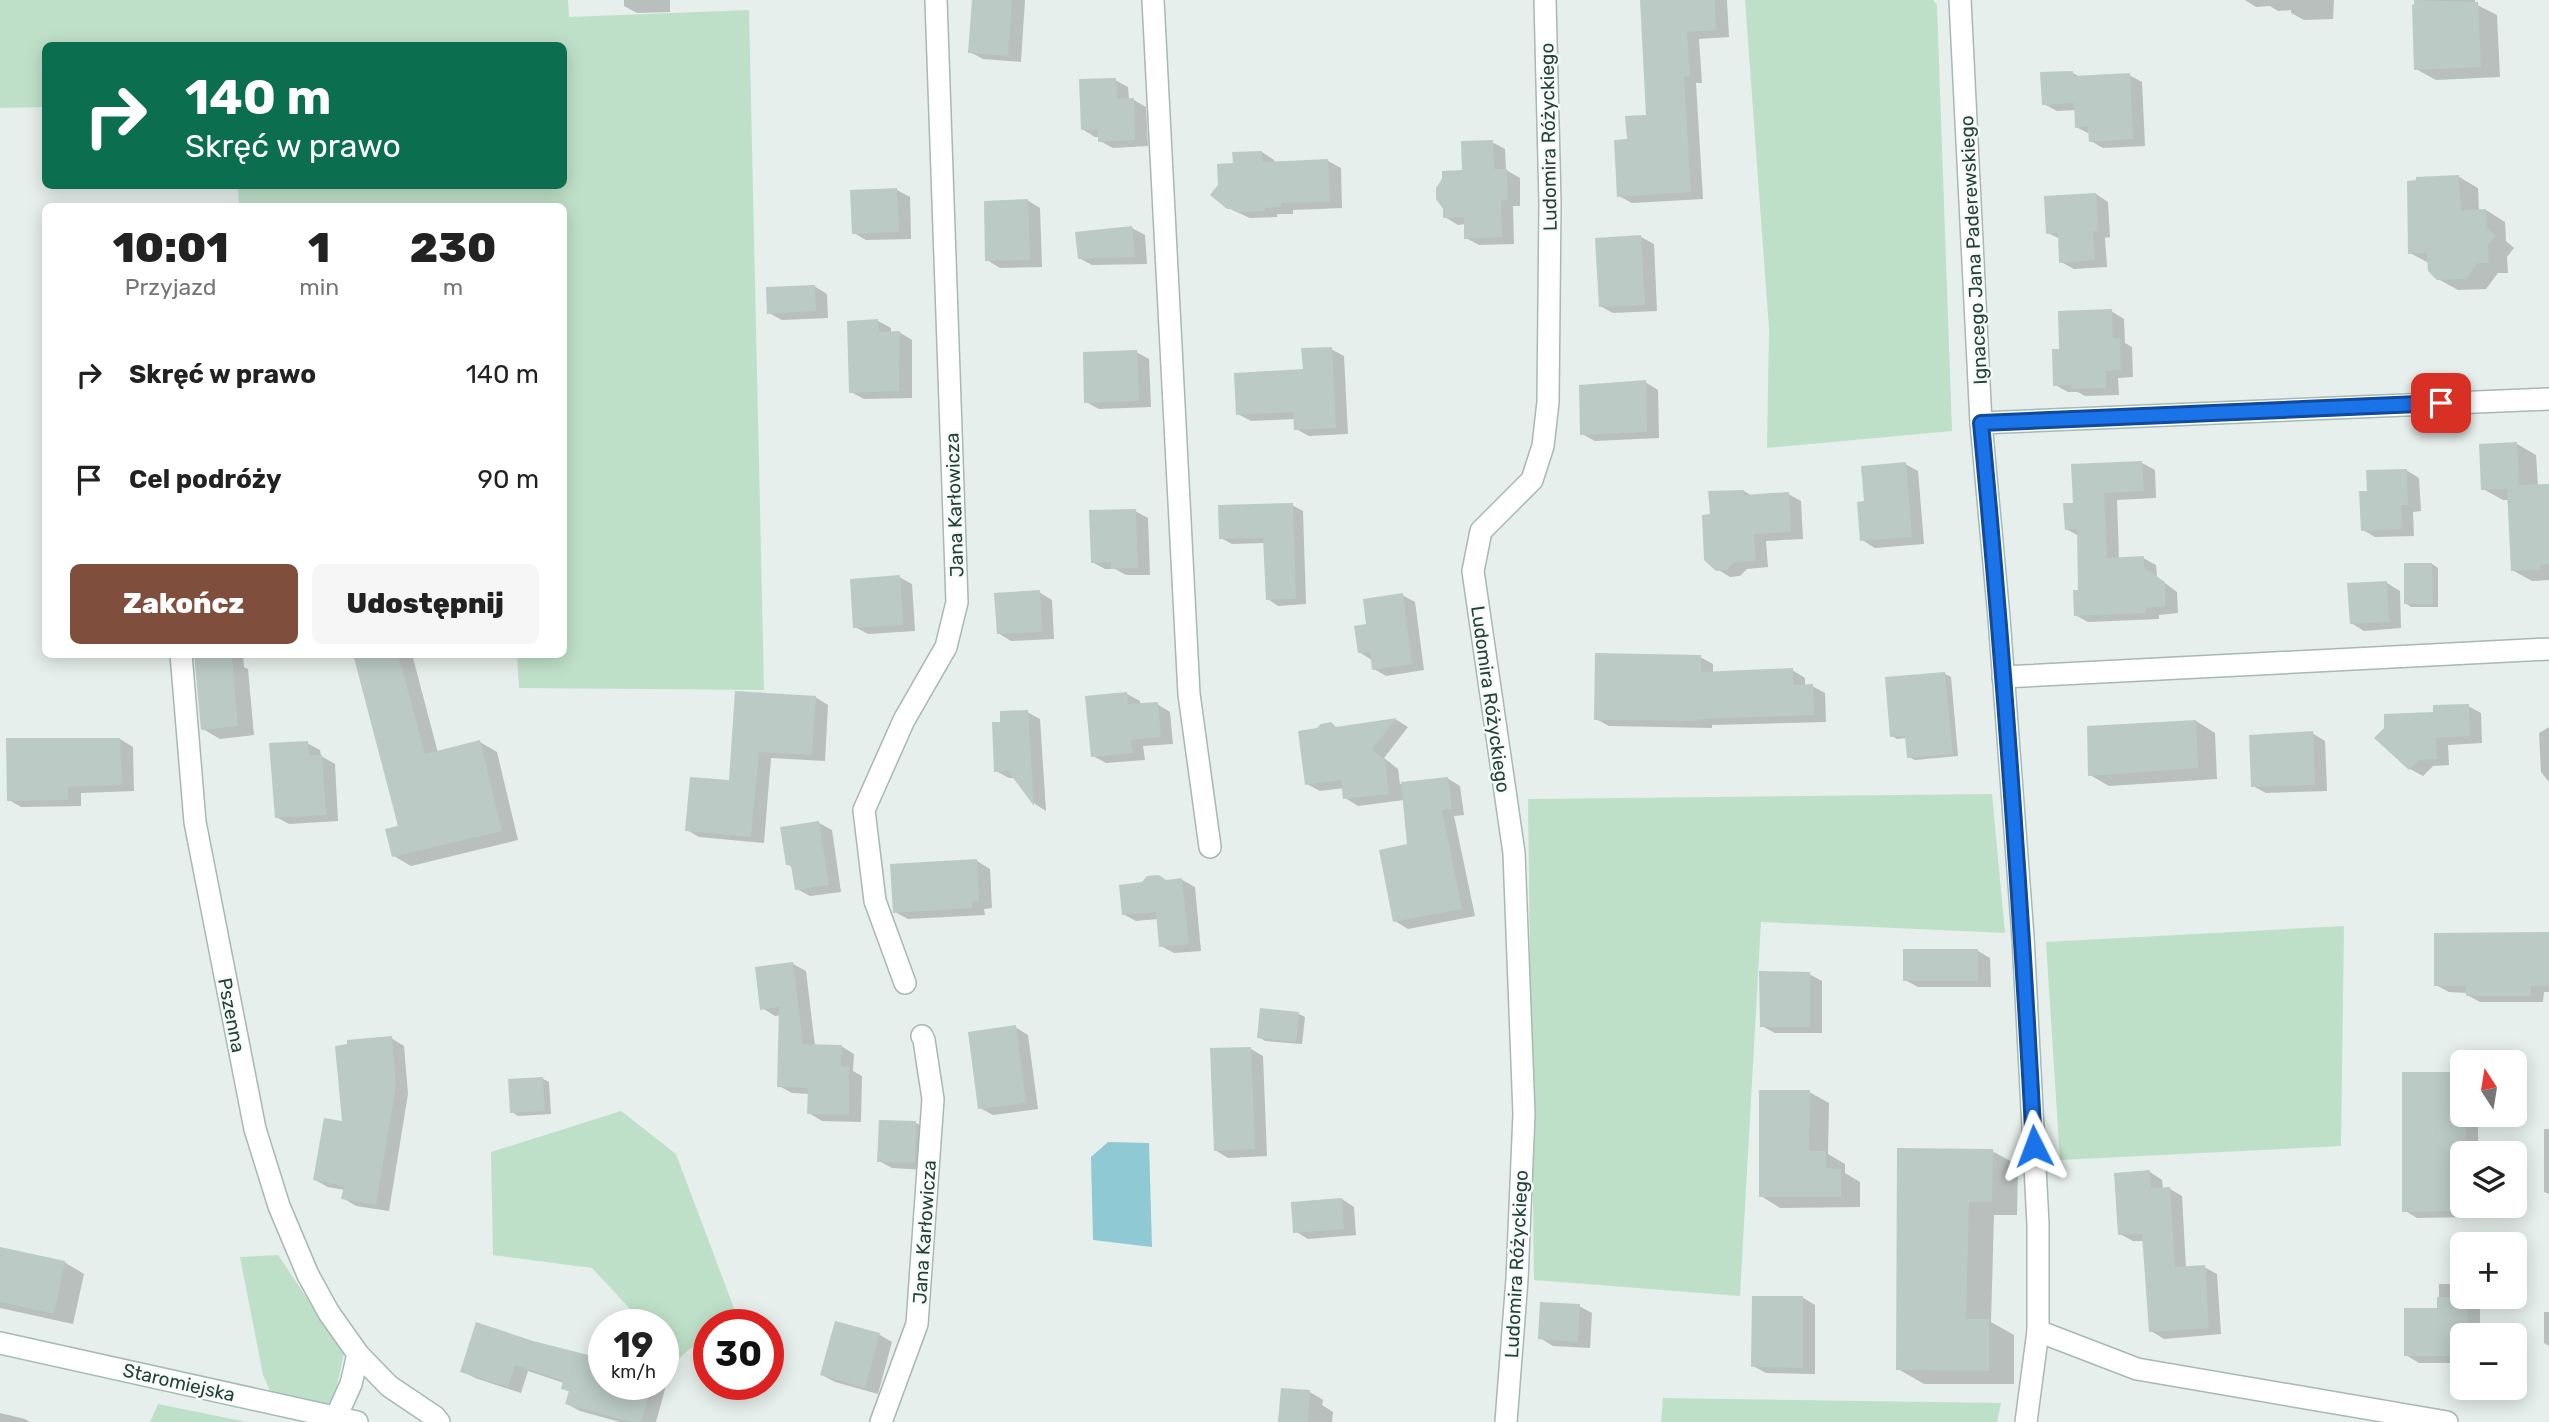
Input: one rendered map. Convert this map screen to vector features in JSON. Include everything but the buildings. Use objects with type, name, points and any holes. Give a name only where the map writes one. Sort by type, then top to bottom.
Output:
[{"type":"street","name":"Jana Karłowicza","points":[[905,983],[875,901],[864,810],[904,720],[946,647],[957,602],[936,0]]},
{"type":"street","points":[[1153,0],[1189,694],[1210,847]]},
{"type":"street","name":"Ludomira Różyckiego","points":[[1506,1422],[1517,1279],[1524,1114],[1514,867],[1472,571],[1481,531],[1532,480],[1544,446],[1548,402],[1550,203],[1545,0]]},
{"type":"street","name":"Ignacego Jana Paderewskiego","points":[[1960,0],[1981,423],[2023,937],[2038,1224],[2038,1331],[2026,1422]]},
{"type":"street","points":[[1981,423],[2549,399]]},
{"type":"street","points":[[2003,677],[2549,649]]},
{"type":"street","name":"Pszenna","points":[[181,658],[195,822],[255,1129],[279,1206],[308,1275],[329,1314],[358,1354],[389,1387],[439,1422]]},
{"type":"street","name":"Jana Karłowicza","points":[[881,1422],[917,1324],[933,1100],[922,1036]]},
{"type":"street","points":[[2038,1331],[2137,1369],[2447,1422]]},
{"type":"street","name":"Staromiejska","points":[[0,1343],[357,1422]]},
{"type":"street","points":[[336,1417],[351,1384],[358,1354]]},
{"type":"green space","points":[[0,0],[568,0],[569,17],[749,10],[764,690],[519,688],[517,658],[567,658],[567,203],[239,203],[238,189],[567,189],[567,42],[42,42],[42,107],[0,108]]},
{"type":"green space","points":[[1745,0],[1933,0],[1937,5],[1952,431],[1767,448],[1769,329]]},
{"type":"green space","points":[[1992,794],[2005,933],[1761,922],[1740,1296],[1534,1280],[1528,799]]},
{"type":"green space","points":[[2344,926],[2341,1146],[2060,1160],[2046,942]]},
{"type":"green space","points":[[621,1111],[676,1154],[734,1309],[693,1309],[693,1346],[679,1358],[679,1309],[630,1309],[592,1268],[493,1255],[491,1152]]},
{"type":"green space","points":[[278,1255],[344,1353],[333,1405],[271,1393],[263,1375],[240,1257]]},
{"type":"green space","points":[[1663,1398],[2001,1403],[1997,1422],[1661,1422]]},
{"type":"green space","points":[[158,1404],[247,1422],[150,1422]]},
{"type":"water","points":[[1108,1142],[1149,1143],[1152,1247],[1093,1240],[1091,1157]]},
{"type":"route","points":[[2034,1146],[2023,937],[1981,423],[2441,403]]}]
